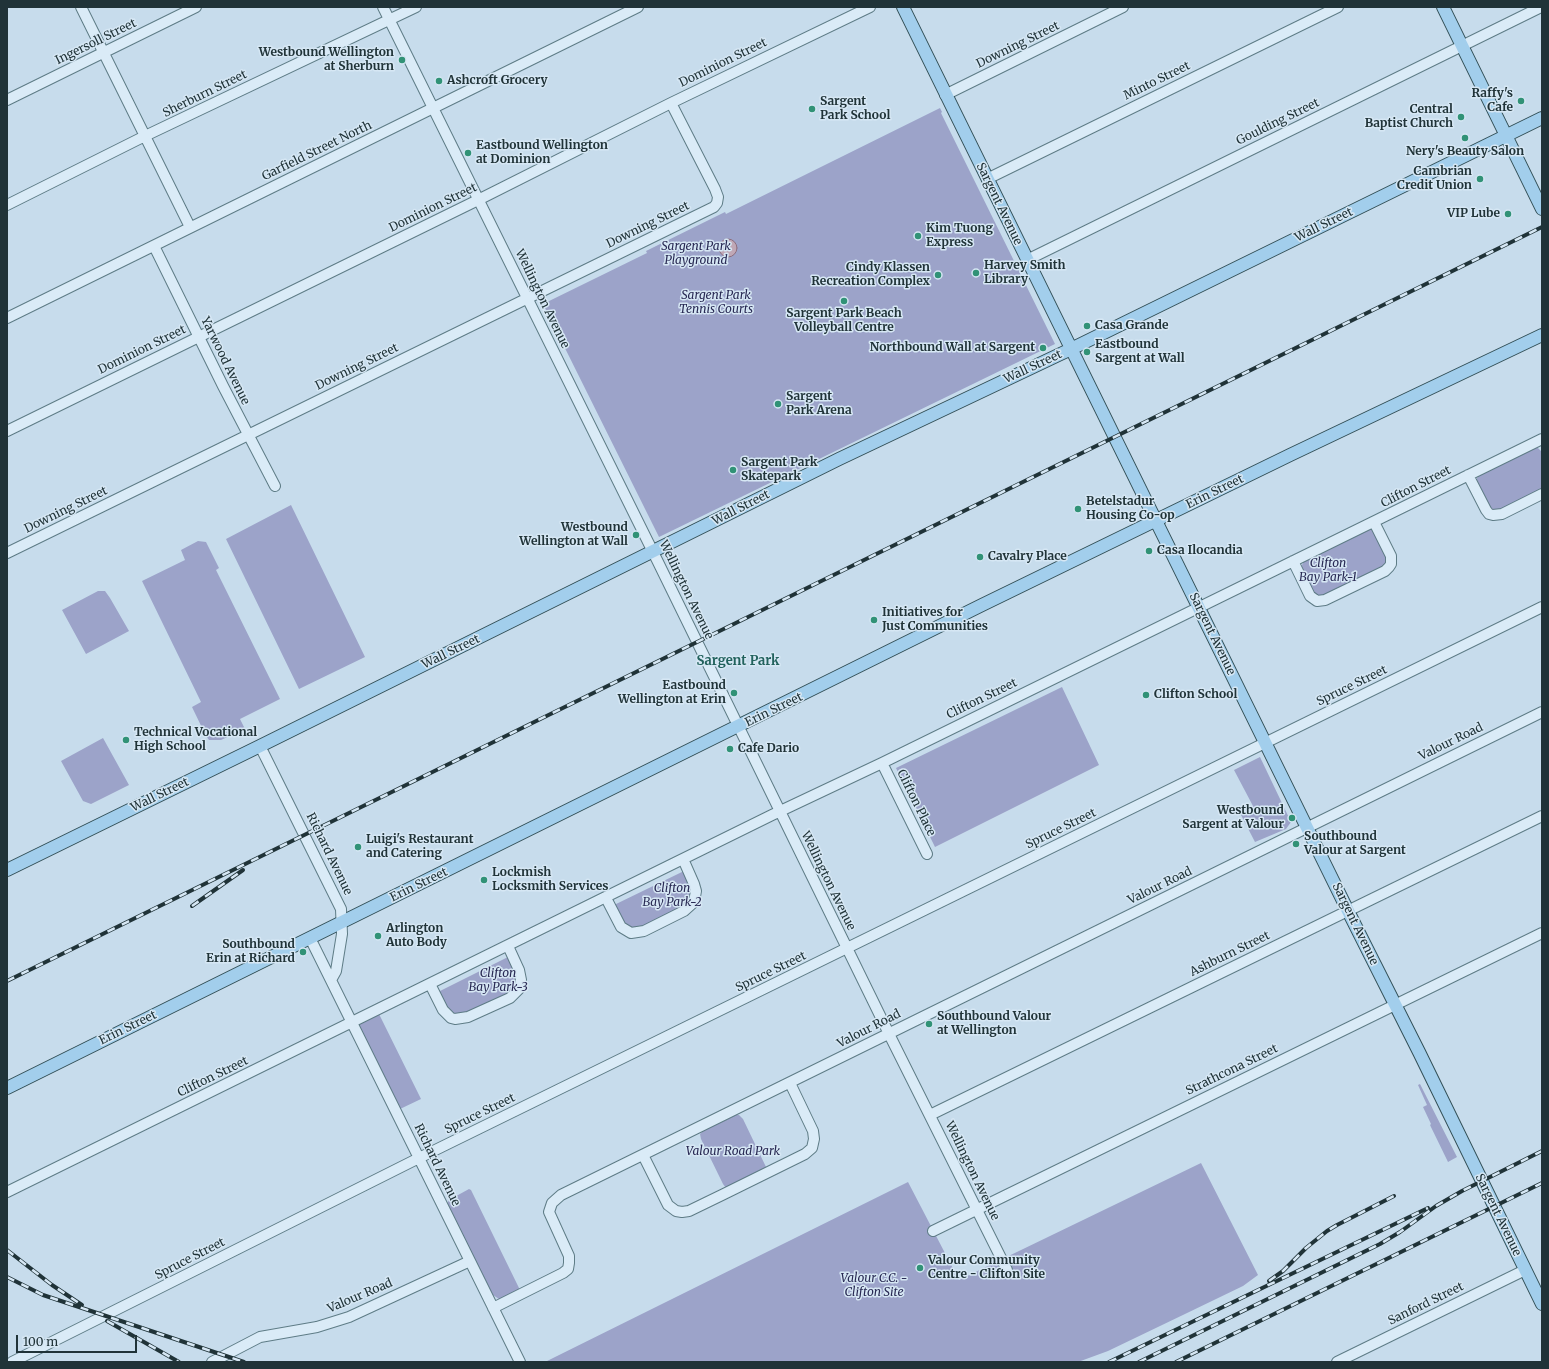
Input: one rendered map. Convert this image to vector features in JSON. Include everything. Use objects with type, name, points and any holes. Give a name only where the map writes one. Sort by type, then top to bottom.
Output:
[{"type":"main road","name":"Sargent Avenue","points":[[903,7],[945,95],[1348,911],[1396,1005],[1542,1304]]},
{"type":"main road","points":[[1443,7],[1542,209]]},
{"type":"main road","name":"Wall Street","points":[[7,870],[870,444],[1071,349],[1542,118]]},
{"type":"main road","name":"Erin Street","points":[[7,1088],[982,605],[1542,334]]},
{"type":"street","points":[[81,7],[190,227]]},
{"type":"street","name":"Ingersoll Street","points":[[7,100],[196,7]]},
{"type":"street","name":"Wellington Avenue","points":[[383,7],[653,552],[847,949],[1007,1270]]},
{"type":"street","name":"Sherburn Street","points":[[7,205],[145,136],[416,7]]},
{"type":"street","name":"Garfield Street North","points":[[8,315],[154,246],[638,7]]},
{"type":"street","name":"Dominion Street","points":[[7,431],[478,200],[671,103],[870,7]]},
{"type":"street","name":"Downing Street","points":[[945,95],[1123,7]]},
{"type":"street","name":"Minto Street","points":[[987,180],[1338,7]]},
{"type":"street","name":"Goulding Street","points":[[1027,260],[1540,7]]},
{"type":"street","name":"Downing Street","points":[[7,553],[710,210],[717,202],[718,197],[671,103]]},
{"type":"street","name":"Yarwood Avenue","points":[[154,246],[275,486]]},
{"type":"street","name":"Clifton Street","points":[[7,1192],[683,859],[1293,562],[1468,475],[1541,441]]},
{"type":"street","name":"Clifton Street","points":[[1468,475],[1489,514],[1502,514],[1542,494]]},
{"type":"street","name":"Clifton Street","points":[[1293,562],[1310,596],[1317,601],[1325,600],[1385,571],[1391,564],[1391,556],[1374,522]]},
{"type":"street","name":"Spruce Street","points":[[12,1362],[419,1158],[1542,608]]},
{"type":"street","name":"Valour Road","points":[[493,1308],[563,1273],[568,1269],[569,1256],[549,1212],[555,1199],[1542,712]]},
{"type":"street","name":"Richard Avenue","points":[[260,746],[341,909],[342,922],[336,971],[331,980]]},
{"type":"street","name":"Clifton Place","points":[[882,763],[927,854]]},
{"type":"street","name":"Ashburn Street","points":[[930,1116],[1542,816]]},
{"type":"street","points":[[606,898],[621,928],[631,933],[644,931],[684,911],[694,902],[696,891],[683,859]]},
{"type":"street","name":"Strathcona Street","points":[[933,1231],[1542,933]]},
{"type":"street","name":"Richard Avenue","points":[[310,938],[520,1362]]},
{"type":"street","points":[[430,984],[443,1010],[450,1018],[455,1019],[468,1017],[510,998],[519,989],[521,980],[519,970],[508,946]]},
{"type":"street","points":[[643,1155],[670,1207],[676,1211],[689,1211],[724,1194],[805,1154],[812,1148],[814,1139],[813,1131],[790,1083]]},
{"type":"street","name":"Valour Road","points":[[212,1362],[260,1337],[317,1326],[349,1317],[470,1261]]},
{"type":"street","name":"Sanford Street","points":[[1337,1362],[1525,1270]]},
{"type":"green space","points":[[940,108],[941,113],[1055,344],[659,537],[543,304],[647,253],[646,251],[725,212],[726,214]]},
{"type":"green space","points":[[1537,447],[1542,452],[1542,489],[1500,510],[1494,511],[1489,508],[1477,483],[1477,478],[1481,473],[1531,448]]},
{"type":"green space","points":[[291,505],[365,657],[299,689],[226,539]]},
{"type":"green space","name":"Clifton Bay Park-1","points":[[1369,528],[1373,529],[1388,558],[1386,564],[1383,567],[1325,596],[1319,597],[1314,594],[1302,571],[1302,565],[1305,559]]},
{"type":"green space","points":[[198,541],[206,542],[219,568],[216,570],[280,699],[240,719],[245,729],[221,740],[209,740],[206,736],[192,707],[201,702],[142,581],[185,560],[181,550]]},
{"type":"green space","points":[[98,591],[105,591],[129,631],[86,654],[62,610]]},
{"type":"green space","points":[[1062,687],[1099,765],[935,847],[896,768]]},
{"type":"green space","points":[[103,738],[129,785],[91,804],[83,801],[61,761]]},
{"type":"green space","points":[[1260,757],[1291,822],[1286,829],[1255,842],[1240,813],[1253,806],[1234,770]]},
{"type":"green space","name":"Clifton Bay Park-2","points":[[684,871],[692,889],[689,903],[642,928],[633,928],[625,925],[614,905]]},
{"type":"green space","name":"Clifton Bay Park-3","points":[[508,957],[515,969],[517,982],[508,994],[467,1014],[458,1015],[449,1010],[438,992]]},
{"type":"green space","points":[[379,1014],[421,1099],[400,1109],[358,1025]]},
{"type":"green space","points":[[1420,1084],[1457,1157],[1448,1162],[1423,1107],[1427,1105],[1418,1085]]},
{"type":"green space","name":"Valour Road Park","points":[[736,1115],[739,1115],[743,1119],[766,1167],[765,1169],[726,1188],[701,1139],[700,1134],[703,1131]]},
{"type":"green space","name":"Valour C.C. - Clifton Site","points":[[1201,1163],[1258,1275],[1243,1286],[1108,1351],[1078,1362],[545,1362],[908,1182],[959,1280]]},
{"type":"green space","points":[[469,1189],[471,1190],[519,1288],[519,1290],[502,1299],[499,1299],[493,1295],[447,1204],[449,1200]]},
{"type":"shaded area","points":[[728,239],[732,240],[736,244],[736,252],[732,256],[728,257],[724,256],[720,252],[719,248],[720,244],[724,240]]},
{"type":"railway","points":[[7,981],[1542,227]]},
{"type":"railway","points":[[192,906],[243,870]]},
{"type":"railway","points":[[1139,1362],[1380,1244],[1400,1232],[1436,1206],[1462,1191],[1542,1151]]},
{"type":"railway","points":[[1176,1362],[1542,1183]]},
{"type":"railway","points":[[1269,1281],[1283,1271],[1306,1248],[1327,1231],[1394,1196]]},
{"type":"railway","points":[[1109,1362],[1428,1208]]},
{"type":"railway","points":[[7,1250],[52,1285],[82,1305]]},
{"type":"railway","points":[[7,1277],[43,1295],[244,1362]]},
{"type":"railway","points":[[107,1321],[179,1362]]},
{"type":"place","name":"Westbound Wellington at Sherburn","points":[[402,60]]},
{"type":"place","name":"Ashcroft Grocery","points":[[439,81]]},
{"type":"place","name":"Raffy's Cafe","points":[[1521,101]]},
{"type":"place","name":"Sargent Park School","points":[[812,109]]},
{"type":"place","name":"Central Baptist Church","points":[[1461,117]]},
{"type":"place","name":"Nery's Beauty Salon","points":[[1465,138]]},
{"type":"place","name":"Eastbound Wellington at Dominion","points":[[468,153]]},
{"type":"place","name":"Cambrian Credit Union","points":[[1480,179]]},
{"type":"place","name":"VIP Lube","points":[[1508,214]]},
{"type":"place","name":"Kim Tuong Express","points":[[918,236]]},
{"type":"place","name":"Harvey Smith Library","points":[[976,273]]},
{"type":"place","name":"Cindy Klassen Recreation Complex","points":[[938,275]]},
{"type":"place","name":"Sargent Park Beach Volleyball Centre","points":[[844,301]]},
{"type":"place","name":"Casa Grande","points":[[1087,326]]},
{"type":"place","name":"Northbound Wall at Sargent","points":[[1043,348]]},
{"type":"place","name":"Eastbound Sargent at Wall","points":[[1087,352]]},
{"type":"place","name":"Sargent Park Arena","points":[[778,404]]},
{"type":"place","name":"Sargent Park Skatepark","points":[[733,470]]},
{"type":"place","name":"Betelstadur Housing Co-op","points":[[1078,509]]},
{"type":"place","name":"Westbound Wellington at Wall","points":[[636,535]]},
{"type":"place","name":"Casa Ilocandia","points":[[1149,551]]},
{"type":"place","name":"Cavalry Place","points":[[980,557]]},
{"type":"place","name":"Initiatives for Just Communities","points":[[874,620]]},
{"type":"place","name":"Eastbound Wellington at Erin","points":[[734,693]]},
{"type":"place","name":"Clifton School","points":[[1146,695]]},
{"type":"place","name":"Technical Vocational High School","points":[[126,740]]},
{"type":"place","name":"Cafe Dario","points":[[730,749]]},
{"type":"place","name":"Westbound Sargent at Valour","points":[[1292,818]]},
{"type":"place","name":"Southbound Valour at Sargent","points":[[1296,844]]},
{"type":"place","name":"Luigi's Restaurant and Catering","points":[[358,847]]},
{"type":"place","name":"Lockmish Locksmith Services","points":[[484,880]]},
{"type":"place","name":"Arlington Auto Body","points":[[378,936]]},
{"type":"place","name":"Southbound Erin at Richard","points":[[303,952]]},
{"type":"place","name":"Southbound Valour at Wellington","points":[[929,1024]]},
{"type":"place","name":"Valour Community Centre - Clifton Site","points":[[920,1268]]},
{"type":"district","name":"Sargent Park","points":[[738,661]]},
{"type":"park label","name":"Sargent Park Playground","points":[[696,254]]},
{"type":"park label","name":"Sargent Park Tennis Courts","points":[[716,303]]}]
